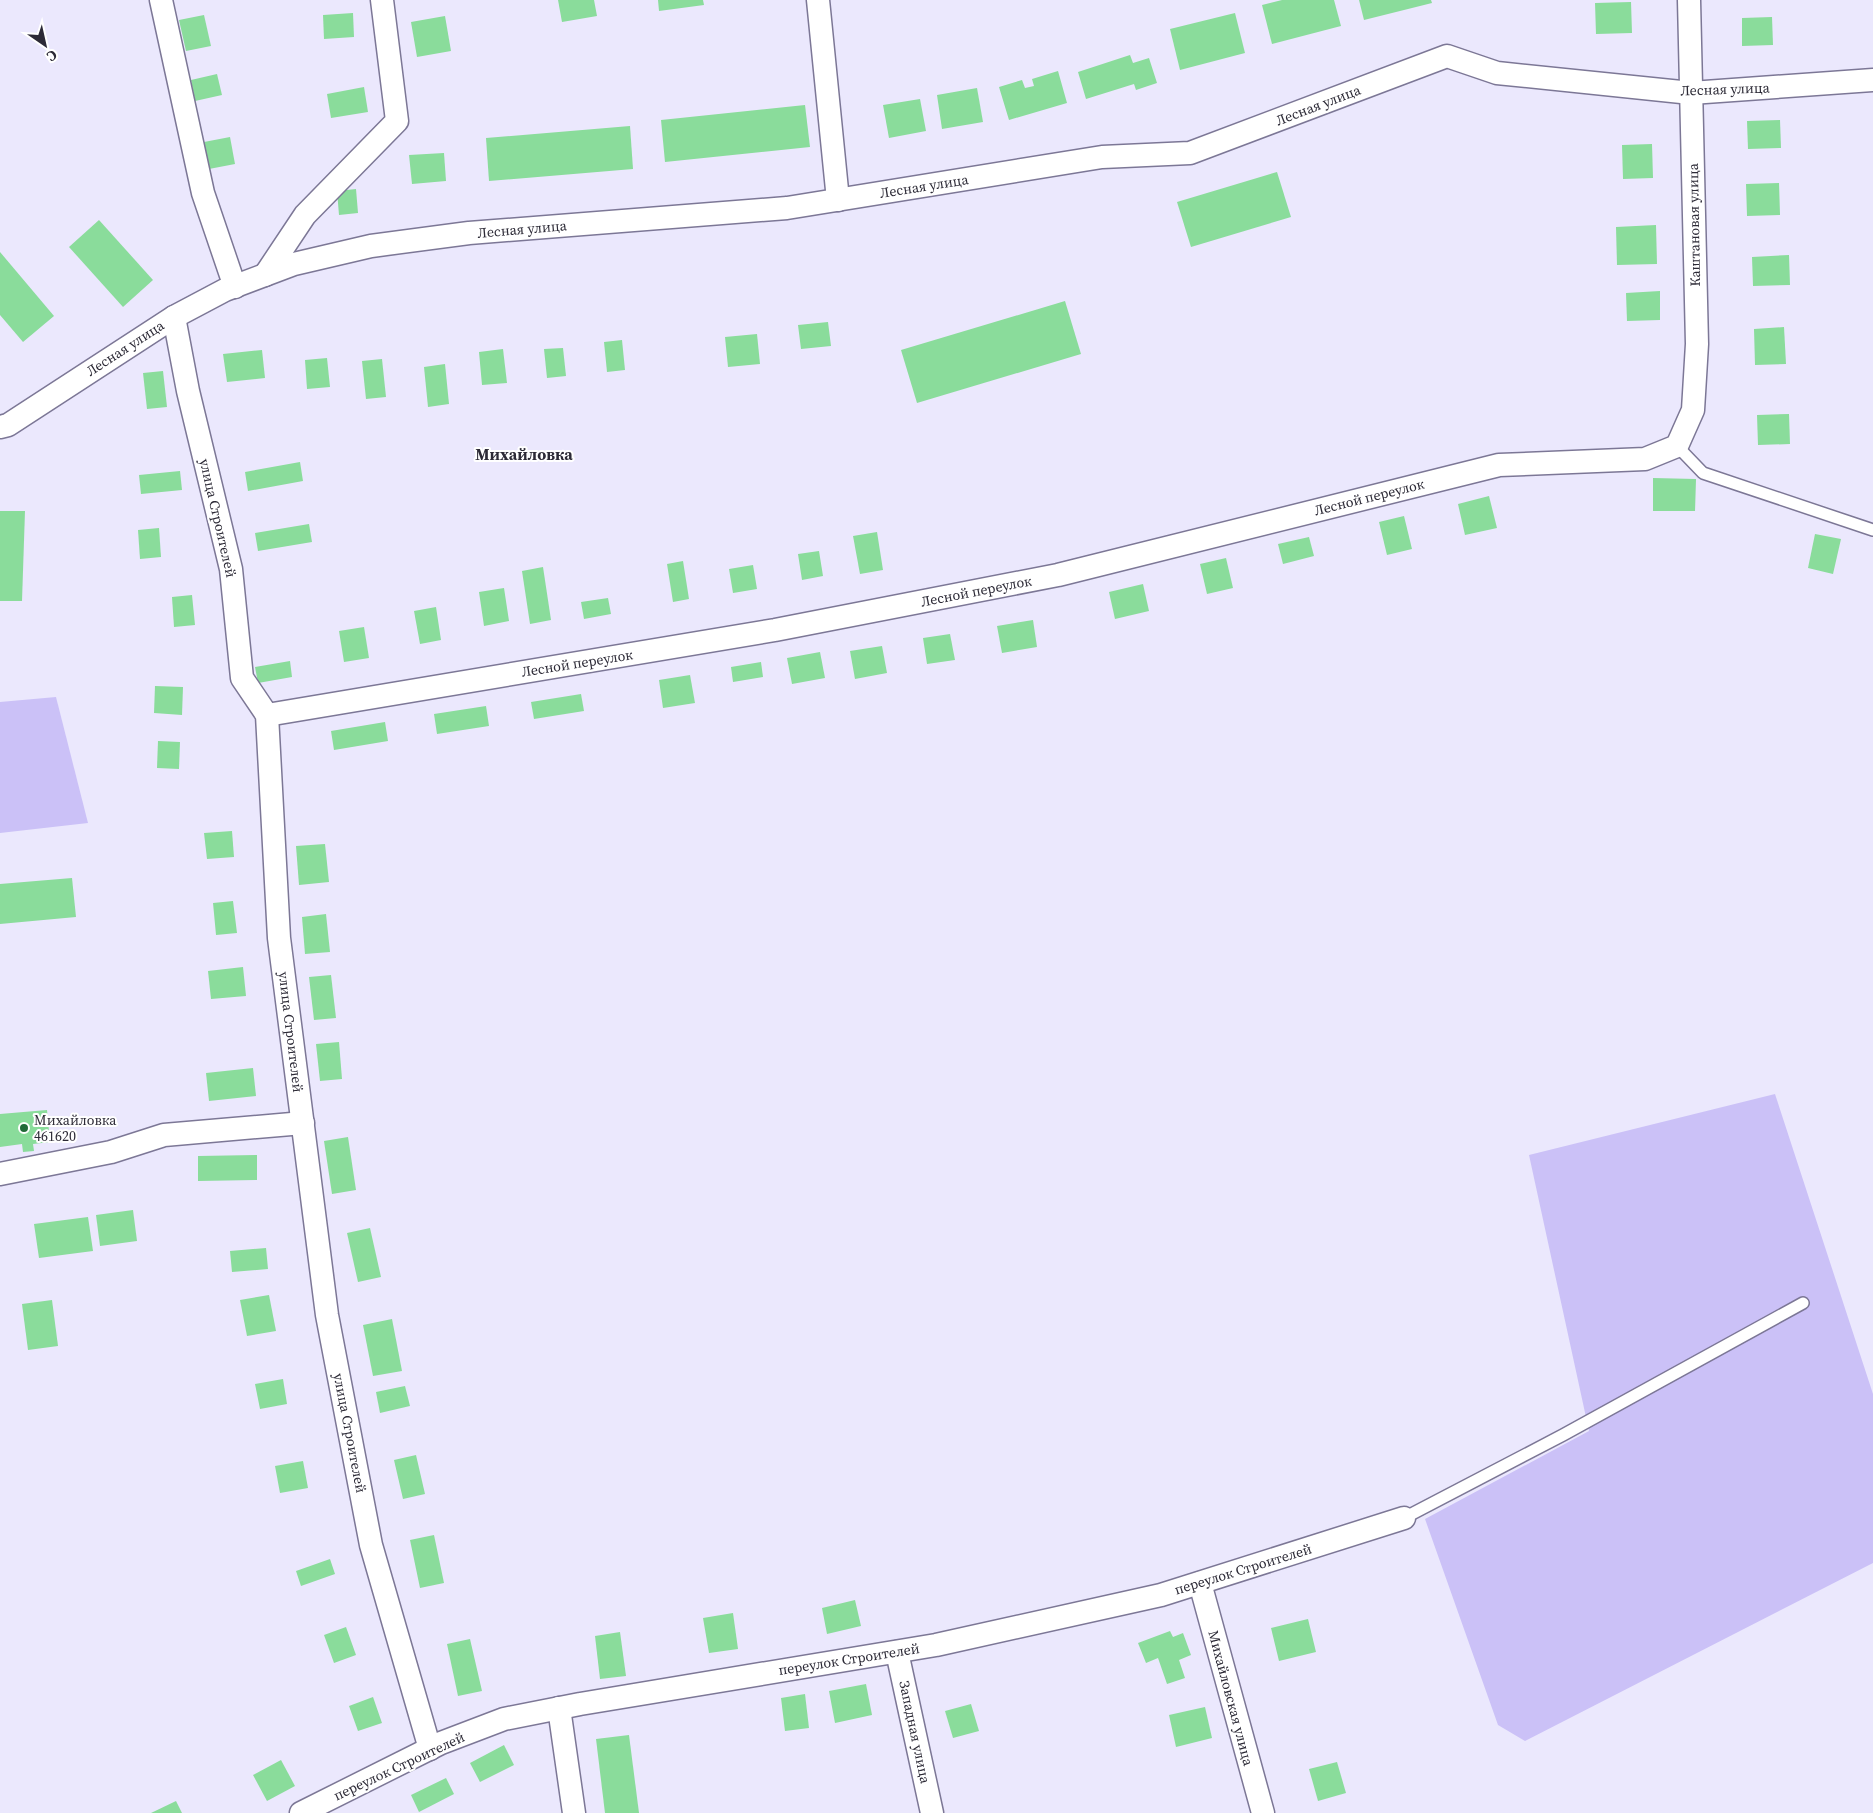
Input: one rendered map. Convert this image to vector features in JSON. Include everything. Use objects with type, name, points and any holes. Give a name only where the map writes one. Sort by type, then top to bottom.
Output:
[{"type":"street","points":[[161,0],[203,193],[235,286]]},
{"type":"street","points":[[265,275],[305,215],[397,121],[382,0]]},
{"type":"street","points":[[818,0],[838,200]]},
{"type":"street","name":"Каштановая улица","points":[[1677,446],[1693,410],[1696,344],[1689,0]]},
{"type":"street","name":"Лесная улица","points":[[0,427],[8,424],[174,317],[235,286],[294,264],[371,246],[470,233],[787,208],[1102,156],[1190,153],[1447,56],[1497,73],[1691,92],[1873,80]]},
{"type":"street","name":"улица Строителей","points":[[174,317],[188,391],[231,569],[242,678],[267,715],[279,938],[327,1315],[371,1545],[430,1749]]},
{"type":"street","name":"Лесной переулок","points":[[267,715],[775,630],[1058,575],[1499,465],[1645,459],[1677,446]]},
{"type":"street","points":[[0,1174],[112,1152],[164,1135],[303,1123]]},
{"type":"street","name":"переулок Строителей","points":[[301,1813],[430,1749],[504,1719],[559,1708],[936,1645],[1161,1594],[1404,1518]]},
{"type":"street","name":"Михайловская улица","points":[[1200,1582],[1263,1813]]},
{"type":"street","name":"Западная улица","points":[[897,1652],[932,1813]]},
{"type":"street","points":[[559,1708],[574,1813]]},
{"type":"lane","points":[[1677,446],[1703,473],[1873,530]]},
{"type":"lane","points":[[1404,1518],[1563,1435],[1803,1304]]},
{"type":"shaded area","points":[[56,697],[88,823],[0,833],[0,702]]},
{"type":"shaded area","points":[[1775,1094],[1873,1394],[1873,1563],[1525,1741],[1498,1725],[1425,1519],[1589,1431],[1529,1155]]},
{"type":"building","points":[[558,0],[594,0],[597,16],[562,22]]},
{"type":"building","points":[[658,0],[703,0],[704,5],[659,11]]},
{"type":"building","points":[[1282,0],[1334,0],[1341,26],[1272,44],[1262,5]]},
{"type":"building","points":[[1359,0],[1431,0],[1432,3],[1364,20]]},
{"type":"building","points":[[1631,2],[1632,33],[1596,34],[1595,3]]},
{"type":"building","points":[[353,13],[354,37],[324,39],[323,15]]},
{"type":"building","points":[[1235,13],[1245,53],[1180,70],[1170,29]]},
{"type":"building","points":[[204,15],[211,46],[186,51],[179,20]]},
{"type":"building","points":[[445,16],[451,51],[417,57],[411,22]]},
{"type":"building","points":[[1772,17],[1773,45],[1742,46],[1742,18]]},
{"type":"building","points":[[1130,55],[1133,63],[1149,58],[1157,83],[1136,90],[1134,84],[1086,99],[1078,72]]},
{"type":"building","points":[[1058,71],[1067,103],[1009,120],[999,87],[1022,80],[1025,88],[1034,86],[1032,79]]},
{"type":"building","points":[[217,74],[222,95],[195,101],[191,80]]},
{"type":"building","points":[[364,87],[368,112],[331,118],[327,94]]},
{"type":"building","points":[[977,88],[983,122],[942,129],[937,95]]},
{"type":"building","points":[[920,99],[926,131],[889,138],[883,105]]},
{"type":"building","points":[[805,105],[810,147],[665,162],[661,120]]},
{"type":"building","points":[[1780,120],[1781,148],[1748,149],[1747,121]]},
{"type":"building","points":[[630,126],[633,169],[489,181],[486,138]]},
{"type":"building","points":[[230,137],[235,164],[209,169],[204,142]]},
{"type":"building","points":[[1652,144],[1653,178],[1623,179],[1622,145]]},
{"type":"building","points":[[444,153],[446,181],[412,184],[409,155]]},
{"type":"building","points":[[1277,172],[1291,217],[1191,247],[1177,202]]},
{"type":"building","points":[[1779,183],[1780,215],[1747,216],[1746,184]]},
{"type":"building","points":[[356,189],[358,213],[339,215],[337,191]]},
{"type":"building","points":[[99,220],[153,280],[123,307],[69,247]]},
{"type":"building","points":[[1656,225],[1657,264],[1617,265],[1616,227]]},
{"type":"building","points":[[0,252],[54,316],[23,342],[0,315]]},
{"type":"building","points":[[1789,255],[1790,285],[1753,286],[1752,257]]},
{"type":"building","points":[[1660,291],[1660,320],[1627,321],[1626,293]]},
{"type":"building","points":[[1065,301],[1081,354],[917,403],[901,350]]},
{"type":"building","points":[[828,322],[831,346],[801,349],[798,325]]},
{"type":"building","points":[[1784,327],[1786,364],[1755,365],[1754,329]]},
{"type":"building","points":[[757,334],[760,364],[728,367],[725,337]]},
{"type":"building","points":[[622,340],[625,370],[607,372],[604,342]]},
{"type":"building","points":[[563,348],[566,376],[547,378],[544,349]]},
{"type":"building","points":[[503,349],[507,383],[482,385],[479,352]]},
{"type":"building","points":[[262,350],[265,378],[227,382],[223,354]]},
{"type":"building","points":[[327,358],[330,387],[307,389],[305,360]]},
{"type":"building","points":[[382,359],[386,397],[366,399],[362,361]]},
{"type":"building","points":[[445,364],[449,404],[428,407],[424,367]]},
{"type":"building","points":[[163,371],[167,407],[147,409],[143,373]]},
{"type":"building","points":[[1789,414],[1790,444],[1758,445],[1757,415]]},
{"type":"building","points":[[300,462],[303,481],[248,491],[245,472]]},
{"type":"building","points":[[180,471],[182,490],[141,494],[139,475]]},
{"type":"building","points":[[1653,478],[1696,479],[1695,511],[1653,511]]},
{"type":"building","points":[[1489,496],[1497,528],[1465,535],[1458,504]]},
{"type":"building","points":[[0,511],[25,511],[22,601],[0,601]]},
{"type":"building","points":[[1404,516],[1412,549],[1387,555],[1379,522]]},
{"type":"building","points":[[309,524],[312,542],[258,551],[255,533]]},
{"type":"building","points":[[159,528],[161,557],[140,559],[138,530]]},
{"type":"building","points":[[877,532],[883,570],[860,574],[853,536]]},
{"type":"building","points":[[1815,534],[1841,539],[1833,574],[1808,568]]},
{"type":"building","points":[[1309,537],[1314,556],[1283,564],[1278,544]]},
{"type":"building","points":[[819,551],[823,576],[802,580],[798,554]]},
{"type":"building","points":[[1226,558],[1233,588],[1207,594],[1200,564]]},
{"type":"building","points":[[683,561],[689,599],[673,602],[667,564]]},
{"type":"building","points":[[753,565],[757,589],[733,593],[729,569]]},
{"type":"building","points":[[543,567],[551,620],[530,624],[522,571]]},
{"type":"building","points":[[1143,584],[1149,611],[1115,619],[1109,592]]},
{"type":"building","points":[[504,588],[509,621],[484,626],[479,592]]},
{"type":"building","points":[[192,595],[195,625],[174,627],[172,597]]},
{"type":"building","points":[[608,598],[611,614],[584,619],[581,602]]},
{"type":"building","points":[[436,607],[441,640],[420,644],[414,611]]},
{"type":"building","points":[[1033,620],[1037,647],[1002,653],[997,626]]},
{"type":"building","points":[[364,627],[369,658],[344,662],[339,631]]},
{"type":"building","points":[[950,634],[955,660],[927,664],[923,638]]},
{"type":"building","points":[[882,646],[887,673],[855,679],[850,651]]},
{"type":"building","points":[[820,652],[825,678],[792,684],[787,658]]},
{"type":"building","points":[[290,661],[292,677],[258,683],[255,667]]},
{"type":"building","points":[[761,662],[763,677],[733,682],[731,667]]},
{"type":"building","points":[[690,675],[695,703],[663,708],[659,680]]},
{"type":"building","points":[[155,686],[183,687],[182,715],[154,713]]},
{"type":"building","points":[[581,694],[584,711],[534,719],[531,702]]},
{"type":"building","points":[[486,706],[489,726],[437,734],[434,714]]},
{"type":"building","points":[[385,722],[388,741],[334,750],[331,731]]},
{"type":"building","points":[[158,741],[180,742],[179,769],[157,768]]},
{"type":"building","points":[[232,831],[234,857],[207,859],[204,833]]},
{"type":"building","points":[[325,844],[329,882],[299,885],[296,846]]},
{"type":"building","points":[[72,878],[76,917],[0,924],[0,884]]},
{"type":"building","points":[[233,901],[237,933],[216,935],[213,903]]},
{"type":"building","points":[[326,914],[330,952],[305,954],[302,917]]},
{"type":"building","points":[[243,967],[246,996],[211,999],[208,971]]},
{"type":"building","points":[[331,975],[336,1018],[314,1020],[309,977]]},
{"type":"building","points":[[339,1042],[342,1079],[320,1081],[316,1044]]},
{"type":"building","points":[[253,1068],[256,1096],[209,1101],[206,1073]]},
{"type":"building","name":"Михайловка 461620","points":[[47,1110],[50,1142],[33,1144],[34,1151],[23,1152],[22,1144],[0,1147],[0,1114]]},
{"type":"building","points":[[348,1137],[356,1190],[332,1194],[324,1141]]},
{"type":"building","points":[[257,1155],[257,1180],[198,1181],[198,1156]]},
{"type":"building","points":[[133,1210],[137,1241],[100,1246],[96,1215]]},
{"type":"building","points":[[88,1217],[93,1251],[39,1258],[34,1224]]},
{"type":"building","points":[[370,1228],[381,1277],[358,1282],[347,1233]]},
{"type":"building","points":[[266,1248],[268,1269],[232,1272],[230,1251]]},
{"type":"building","points":[[269,1295],[276,1331],[247,1336],[240,1300]]},
{"type":"building","points":[[52,1300],[58,1346],[28,1350],[22,1304]]},
{"type":"building","points":[[392,1319],[402,1371],[373,1376],[363,1325]]},
{"type":"building","points":[[283,1379],[287,1404],[260,1409],[255,1384]]},
{"type":"building","points":[[405,1386],[410,1406],[380,1413],[376,1392]]},
{"type":"building","points":[[416,1455],[425,1494],[403,1499],[394,1460]]},
{"type":"building","points":[[303,1461],[308,1488],[280,1493],[275,1466]]},
{"type":"building","points":[[434,1535],[444,1583],[420,1588],[410,1540]]},
{"type":"building","points":[[330,1559],[335,1574],[301,1586],[296,1571]]},
{"type":"building","points":[[855,1600],[861,1626],[827,1634],[822,1608]]},
{"type":"building","points":[[733,1613],[738,1649],[709,1653],[703,1618]]},
{"type":"building","points":[[1308,1619],[1316,1652],[1279,1661],[1271,1628]]},
{"type":"building","points":[[346,1627],[356,1655],[334,1663],[324,1635]]},
{"type":"building","points":[[1170,1631],[1173,1637],[1183,1633],[1191,1655],[1179,1660],[1185,1678],[1167,1684],[1158,1658],[1146,1663],[1138,1643]]},
{"type":"building","points":[[620,1632],[626,1676],[600,1679],[595,1636]]},
{"type":"building","points":[[470,1639],[482,1691],[458,1696],[447,1644]]},
{"type":"building","points":[[866,1684],[872,1715],[835,1723],[829,1691]]},
{"type":"building","points":[[805,1694],[809,1728],[785,1731],[781,1698]]},
{"type":"building","points":[[373,1697],[382,1723],[358,1731],[349,1706]]},
{"type":"building","points":[[971,1704],[979,1731],[953,1738],[945,1711]]},
{"type":"building","points":[[1205,1707],[1212,1738],[1176,1747],[1169,1715]]},
{"type":"building","points":[[629,1735],[639,1813],[605,1813],[596,1739]]},
{"type":"building","points":[[504,1745],[514,1765],[480,1782],[470,1763]]},
{"type":"building","points":[[281,1760],[295,1786],[267,1801],[253,1775]]},
{"type":"building","points":[[1337,1762],[1346,1793],[1318,1801],[1309,1769]]},
{"type":"building","points":[[446,1778],[454,1794],[419,1812],[411,1795]]},
{"type":"building","points":[[176,1801],[182,1813],[151,1813]]},
{"type":"place","name":"Михайловка 461620","points":[[24,1128]]},
{"type":"district","name":"Михайловка","points":[[524,454]]}]
